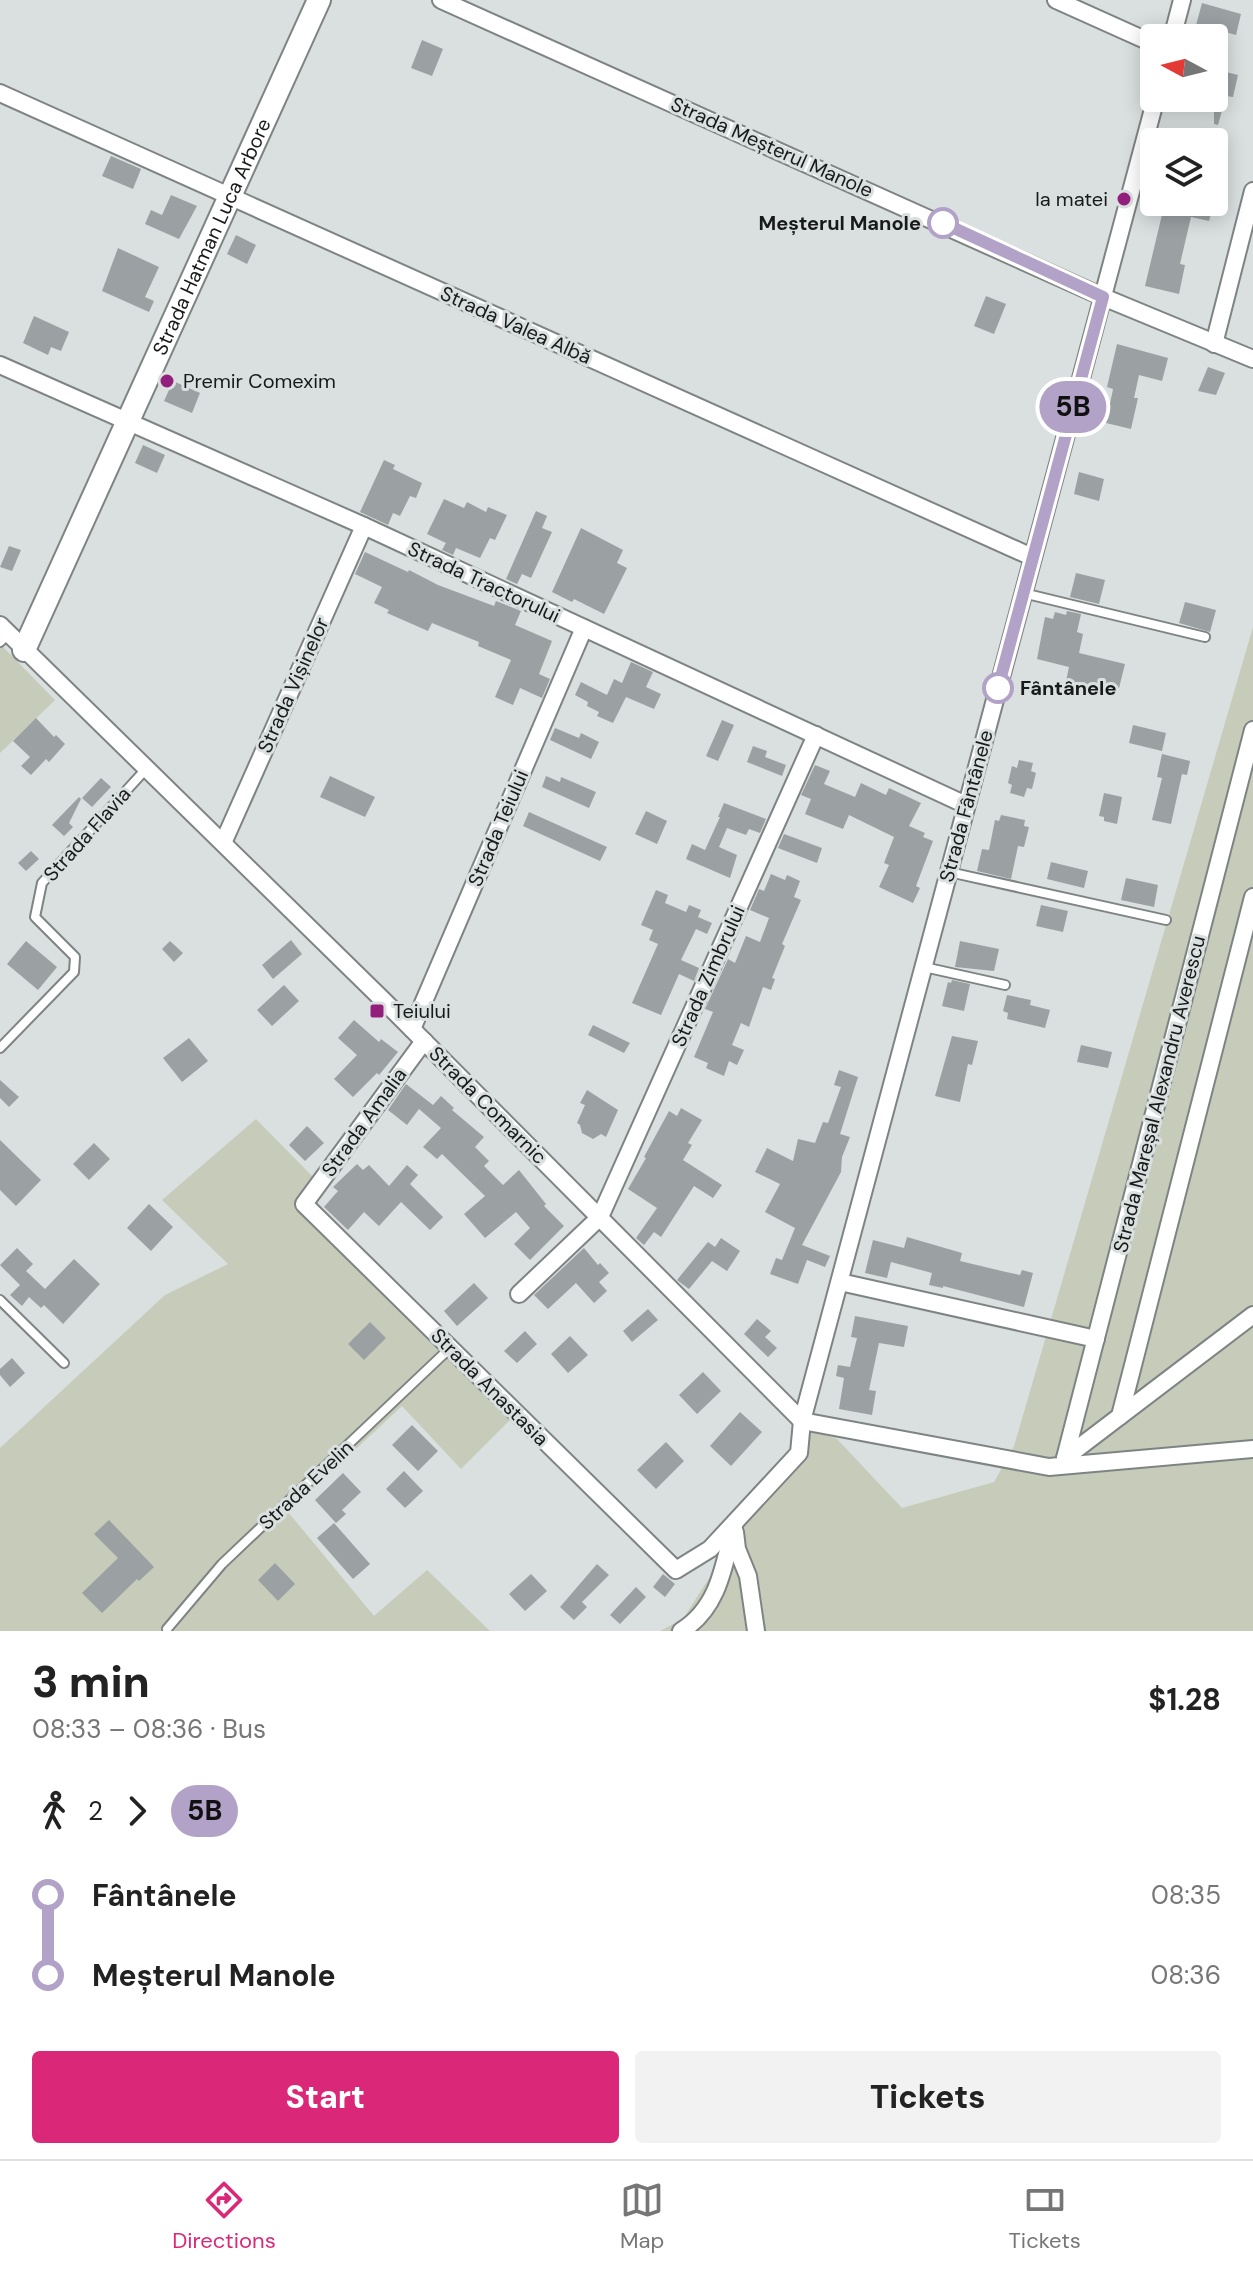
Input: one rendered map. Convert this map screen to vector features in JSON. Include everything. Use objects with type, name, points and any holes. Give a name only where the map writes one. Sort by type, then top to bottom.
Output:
[{"type":"street","name":"Strada Hatman Luca Arbore","points":[[8,638],[129,420],[319,0]]},
{"type":"street","name":"Strada Meșterul Manole","points":[[441,0],[1103,297],[1253,359]]},
{"type":"street","points":[[1056,0],[1140,38]]},
{"type":"street","points":[[1176,24],[1182,0]]},
{"type":"street","name":"Strada Valea Albă","points":[[0,93],[1032,557]]},
{"type":"street","name":"Strada Fântânele","points":[[676,1570],[710,1549],[799,1453],[802,1421],[1152,112]]},
{"type":"street","points":[[1214,344],[1253,191]]},
{"type":"street","name":"Strada Tractorului","points":[[0,365],[364,526],[966,805]]},
{"type":"street","name":"Strada Vișinelor","points":[[223,843],[364,526]]},
{"type":"street","name":"Strada Teiului","points":[[418,1035],[584,628]]},
{"type":"street","name":"Strada Comarnic","points":[[8,638],[418,1035],[802,1421]]},
{"type":"street","name":"Strada Mareșal Alexandru Averescu","points":[[1065,1458],[1253,730]]},
{"type":"street","name":"Strada Zimbrului","points":[[600,1217],[816,735]]},
{"type":"street","name":"Strada Mareșal Alexandru Averescu","points":[[1120,1416],[1250,921],[1253,897]]},
{"type":"street","name":"Strada Amalia","points":[[304,1204],[418,1035]]},
{"type":"street","name":"Strada Anastasia","points":[[304,1204],[676,1570]]},
{"type":"street","points":[[519,1294],[600,1217]]},
{"type":"street","points":[[840,1282],[1096,1339]]},
{"type":"street","points":[[1049,1467],[1253,1315]]},
{"type":"street","points":[[802,1421],[1049,1467],[1253,1449]]},
{"type":"street","points":[[734,1525],[737,1549],[748,1576],[756,1623]]},
{"type":"street","points":[[683,1630],[712,1601],[734,1525]]},
{"type":"lane","points":[[1023,593],[1205,637]]},
{"type":"lane","name":"Strada Flavia","points":[[0,1048],[74,972],[75,957],[35,917],[42,883],[146,769]]},
{"type":"lane","points":[[949,872],[1166,920]]},
{"type":"lane","points":[[923,967],[1005,985]]},
{"type":"lane","points":[[0,1300],[64,1363]]},
{"type":"lane","name":"Strada Evelin","points":[[167,1629],[222,1564],[450,1348]]},
{"type":"green space","points":[[1253,627],[1253,1631],[660,1631],[683,1619],[809,1429],[837,1439],[902,1508],[994,1482],[1014,1446]]},
{"type":"green space","points":[[0,644],[55,700],[0,753]]},
{"type":"green space","points":[[256,1119],[315,1179],[294,1204],[513,1417],[461,1469],[402,1406],[288,1512],[374,1616],[427,1570],[490,1631],[0,1631],[0,1448],[165,1295],[228,1264],[162,1200]]},
{"type":"building","points":[[1202,3],[1241,14],[1236,35],[1228,33],[1228,24],[1196,24]]},
{"type":"building","points":[[422,40],[443,49],[432,76],[411,68]]},
{"type":"building","points":[[1228,72],[1238,75],[1233,97],[1228,96]]},
{"type":"building","points":[[1214,112],[1222,112],[1218,125],[1214,124]]},
{"type":"building","points":[[111,156],[141,169],[133,189],[102,176]]},
{"type":"building","points":[[171,195],[197,206],[179,239],[145,224],[151,210],[162,215]]},
{"type":"building","points":[[1162,216],[1210,216],[1209,221],[1191,217],[1180,264],[1185,265],[1179,294],[1145,286]]},
{"type":"building","points":[[236,235],[256,245],[247,264],[227,254]]},
{"type":"building","points":[[118,248],[159,267],[145,297],[154,301],[149,312],[102,291]]},
{"type":"building","points":[[986,296],[1006,304],[994,334],[974,326]]},
{"type":"building","points":[[34,316],[69,332],[61,351],[51,347],[48,355],[23,343]]},
{"type":"building","points":[[1117,344],[1168,358],[1162,381],[1139,375],[1131,429],[1106,423],[1113,389],[1107,387]]},
{"type":"building","points":[[1208,367],[1225,373],[1216,395],[1198,391]]},
{"type":"building","points":[[173,381],[200,393],[192,413],[164,401]]},
{"type":"building","points":[[143,445],[165,455],[157,473],[135,463]]},
{"type":"building","points":[[384,460],[395,465],[393,469],[422,483],[416,498],[410,496],[400,516],[393,513],[388,525],[360,512]]},
{"type":"building","points":[[1079,472],[1104,479],[1099,501],[1074,494]]},
{"type":"building","points":[[444,499],[464,508],[467,502],[486,512],[488,507],[507,515],[495,540],[490,538],[480,558],[456,548],[453,555],[442,550],[446,543],[427,534]]},
{"type":"building","points":[[536,511],[547,516],[542,528],[552,532],[531,578],[522,574],[517,584],[506,579]]},
{"type":"building","points":[[581,528],[623,550],[617,563],[627,568],[604,614],[552,592]]},
{"type":"building","points":[[9,546],[21,550],[12,571],[0,567]]},
{"type":"building","points":[[365,552],[438,585],[494,606],[496,601],[521,611],[515,625],[552,641],[539,674],[550,679],[542,698],[520,688],[513,705],[495,697],[511,660],[478,646],[479,642],[432,623],[428,631],[387,613],[389,610],[374,603],[382,587],[355,574]]},
{"type":"building","points":[[1076,573],[1105,580],[1099,604],[1070,597]]},
{"type":"building","points":[[1185,602],[1216,610],[1210,632],[1179,623]]},
{"type":"building","points":[[1067,611],[1081,614],[1077,632],[1083,634],[1079,653],[1125,664],[1119,688],[1107,686],[1105,695],[1065,686],[1069,667],[1037,659],[1045,617],[1053,619],[1055,612],[1066,615]]},
{"type":"building","points":[[631,662],[653,672],[646,687],[661,694],[654,709],[626,697],[613,723],[597,716],[599,712],[575,695],[581,682],[607,695],[614,679],[622,683]]},
{"type":"building","points":[[36,718],[65,744],[49,762],[46,759],[31,775],[21,766],[30,757],[13,741]]},
{"type":"building","points":[[722,720],[734,725],[718,761],[706,756]]},
{"type":"building","points":[[1133,725],[1166,733],[1162,751],[1129,743]]},
{"type":"building","points":[[555,728],[579,738],[581,733],[599,742],[591,759],[550,740]]},
{"type":"building","points":[[753,746],[767,751],[765,757],[786,765],[782,776],[747,762]]},
{"type":"building","points":[[1162,754],[1190,761],[1187,775],[1182,774],[1171,824],[1152,820],[1162,778],[1157,777]]},
{"type":"building","points":[[1019,760],[1033,763],[1031,771],[1036,773],[1032,789],[1027,788],[1024,797],[1010,793],[1012,785],[1008,783],[1012,766],[1017,768]]},
{"type":"building","points":[[815,765],[830,771],[824,784],[855,797],[861,783],[886,795],[889,788],[921,803],[909,826],[925,833],[923,837],[933,841],[913,903],[879,887],[889,865],[884,863],[894,837],[849,815],[843,829],[805,814],[811,799],[801,795]]},
{"type":"building","points":[[330,776],[375,797],[365,817],[320,797]]},
{"type":"building","points":[[546,776],[560,782],[561,777],[596,792],[589,808],[542,787]]},
{"type":"building","points":[[101,778],[111,787],[92,807],[82,798]]},
{"type":"building","points":[[1104,793],[1122,797],[1117,824],[1104,821],[1104,817],[1099,816]]},
{"type":"building","points":[[79,797],[81,799],[69,823],[73,827],[64,836],[52,825]]},
{"type":"building","points":[[724,803],[766,819],[760,833],[749,829],[746,835],[727,828],[719,847],[737,855],[730,878],[686,859],[692,844],[705,850]]},
{"type":"building","points":[[646,811],[667,821],[657,844],[635,834]]},
{"type":"building","points":[[529,812],[607,847],[600,861],[523,826]]},
{"type":"building","points":[[1001,815],[1025,820],[1024,826],[1029,827],[1024,847],[1018,846],[1011,879],[977,871],[982,849],[989,850],[995,820],[999,821]]},
{"type":"building","points":[[784,834],[822,848],[817,863],[778,848]]},
{"type":"building","points":[[31,851],[39,859],[26,871],[18,863]]},
{"type":"building","points":[[1051,862],[1088,871],[1084,888],[1047,879]]},
{"type":"building","points":[[771,874],[785,880],[787,875],[800,881],[794,897],[801,900],[782,944],[785,946],[772,978],[775,979],[771,990],[763,987],[749,1027],[741,1023],[732,1045],[744,1050],[737,1065],[729,1061],[724,1076],[706,1068],[708,1063],[694,1057],[713,1012],[705,1009],[728,959],[735,963],[746,936],[760,942],[769,918],[750,910],[759,889],[764,891]]},
{"type":"building","points":[[1126,878],[1158,885],[1154,907],[1121,900]]},
{"type":"building","points":[[656,890],[668,895],[665,903],[686,912],[689,905],[701,910],[698,917],[712,923],[707,934],[696,929],[681,960],[699,968],[694,981],[679,974],[661,1015],[632,1003],[658,944],[649,940],[653,930],[641,925]]},
{"type":"building","points":[[1041,905],[1068,911],[1063,932],[1036,926]]},
{"type":"building","points":[[291,940],[302,954],[273,979],[262,965]]},
{"type":"building","points":[[26,941],[57,967],[38,990],[7,964]]},
{"type":"building","points":[[170,941],[183,953],[174,962],[162,949]]},
{"type":"building","points":[[960,941],[999,949],[994,971],[955,967]]},
{"type":"building","points":[[948,982],[970,984],[964,1011],[942,1006]]},
{"type":"building","points":[[284,985],[299,1001],[272,1026],[257,1010]]},
{"type":"building","points":[[1007,995],[1031,1000],[1030,1005],[1050,1010],[1045,1028],[1007,1019],[1008,1013],[1003,1011]]},
{"type":"building","points":[[354,1020],[379,1042],[381,1039],[398,1052],[379,1075],[377,1073],[353,1097],[334,1079],[357,1055],[338,1038]]},
{"type":"building","points":[[593,1025],[630,1043],[624,1053],[588,1035]]},
{"type":"building","points":[[952,1036],[978,1041],[972,1065],[968,1064],[960,1102],[935,1096]]},
{"type":"building","points":[[189,1038],[208,1061],[182,1082],[163,1058]]},
{"type":"building","points":[[1081,1045],[1112,1052],[1108,1068],[1077,1062]]},
{"type":"building","points":[[839,1070],[858,1077],[840,1134],[850,1137],[842,1157],[841,1172],[802,1245],[830,1256],[825,1267],[807,1260],[798,1284],[770,1274],[776,1258],[782,1260],[795,1228],[765,1212],[780,1184],[755,1172],[767,1148],[793,1161],[798,1139],[815,1143],[823,1122],[828,1123],[841,1087],[834,1085]]},
{"type":"building","points":[[0,1080],[19,1097],[9,1107],[0,1098]]},
{"type":"building","points":[[406,1084],[433,1105],[441,1096],[454,1108],[452,1110],[484,1137],[475,1147],[489,1161],[484,1166],[503,1185],[519,1170],[546,1204],[544,1206],[564,1226],[530,1260],[514,1244],[530,1228],[516,1212],[485,1238],[464,1214],[485,1196],[442,1154],[437,1159],[423,1147],[441,1128],[419,1109],[407,1125],[388,1110]]},
{"type":"building","points":[[587,1090],[618,1110],[606,1137],[601,1134],[593,1139],[582,1133],[577,1123],[585,1105],[580,1103]]},
{"type":"building","points":[[681,1108],[702,1120],[688,1143],[692,1145],[683,1160],[722,1185],[713,1198],[694,1186],[661,1237],[654,1232],[644,1245],[636,1238],[657,1208],[628,1189],[669,1111],[677,1116]]},
{"type":"building","points":[[307,1126],[324,1143],[305,1161],[289,1145]]},
{"type":"building","points":[[0,1140],[41,1180],[16,1206],[0,1190]]},
{"type":"building","points":[[94,1143],[110,1159],[89,1180],[73,1164]]},
{"type":"building","points":[[357,1164],[363,1170],[369,1165],[389,1186],[407,1165],[418,1175],[410,1184],[443,1217],[430,1230],[401,1202],[379,1226],[364,1212],[348,1230],[324,1207],[338,1191],[333,1187]]},
{"type":"building","points":[[149,1204],[173,1227],[151,1251],[127,1228]]},
{"type":"building","points":[[907,1237],[962,1253],[960,1261],[1020,1275],[1022,1270],[1033,1273],[1024,1307],[929,1285],[932,1273],[891,1262],[887,1278],[865,1273],[873,1240],[904,1248]]},
{"type":"building","points":[[721,1238],[740,1251],[727,1271],[712,1261],[689,1289],[677,1280],[708,1242],[715,1247]]},
{"type":"building","points":[[17,1248],[33,1264],[26,1271],[45,1289],[74,1259],[100,1284],[63,1324],[44,1305],[41,1308],[29,1297],[22,1306],[10,1295],[20,1285],[0,1265]]},
{"type":"building","points":[[584,1248],[609,1273],[599,1282],[607,1291],[594,1303],[576,1283],[548,1309],[534,1295]]},
{"type":"building","points":[[474,1283],[488,1298],[457,1326],[444,1311]]},
{"type":"building","points":[[648,1309],[658,1320],[632,1342],[623,1331]]},
{"type":"building","points":[[855,1316],[908,1326],[904,1347],[879,1343],[869,1390],[876,1391],[872,1415],[839,1409],[844,1378],[836,1376],[838,1365],[850,1367],[857,1338],[851,1337]]},
{"type":"building","points":[[757,1319],[771,1331],[765,1337],[777,1348],[768,1357],[744,1334]]},
{"type":"building","points":[[370,1322],[386,1338],[364,1360],[348,1344]]},
{"type":"building","points":[[525,1331],[537,1344],[517,1363],[504,1351]]},
{"type":"building","points":[[570,1336],[588,1355],[568,1373],[551,1354]]},
{"type":"building","points":[[12,1358],[25,1373],[10,1387],[0,1375],[0,1369]]},
{"type":"building","points":[[703,1372],[721,1391],[697,1414],[679,1395]]},
{"type":"building","points":[[740,1412],[762,1432],[731,1466],[710,1446]]},
{"type":"building","points":[[412,1425],[438,1451],[418,1471],[392,1445]]},
{"type":"building","points":[[666,1442],[684,1461],[656,1489],[637,1470]]},
{"type":"building","points":[[404,1471],[423,1491],[405,1508],[386,1489]]},
{"type":"building","points":[[343,1473],[361,1492],[342,1510],[346,1514],[336,1523],[315,1500]]},
{"type":"building","points":[[109,1520],[154,1567],[102,1613],[82,1593],[118,1558],[94,1534]]},
{"type":"building","points":[[334,1523],[370,1564],[353,1579],[317,1538]]},
{"type":"building","points":[[275,1563],[295,1584],[278,1601],[258,1580]]},
{"type":"building","points":[[597,1564],[609,1575],[582,1602],[587,1607],[574,1620],[560,1607]]},
{"type":"building","points":[[531,1574],[547,1591],[525,1611],[509,1594]]},
{"type":"building","points":[[663,1574],[675,1584],[665,1597],[653,1587]]},
{"type":"building","points":[[636,1587],[646,1597],[620,1624],[610,1615]]},
{"type":"bus line","name":"5B","points":[[943,223],[1103,297],[998,688]]},
{"type":"place","name":"la matei","points":[[1124,199]]},
{"type":"place","name":"Meșterul Manole","points":[[943,223]]},
{"type":"place","name":"Premir Comexim","points":[[167,381]]},
{"type":"place","name":"Fântânele","points":[[998,688]]},
{"type":"place","name":"Teiului","points":[[377,1011]]}]
